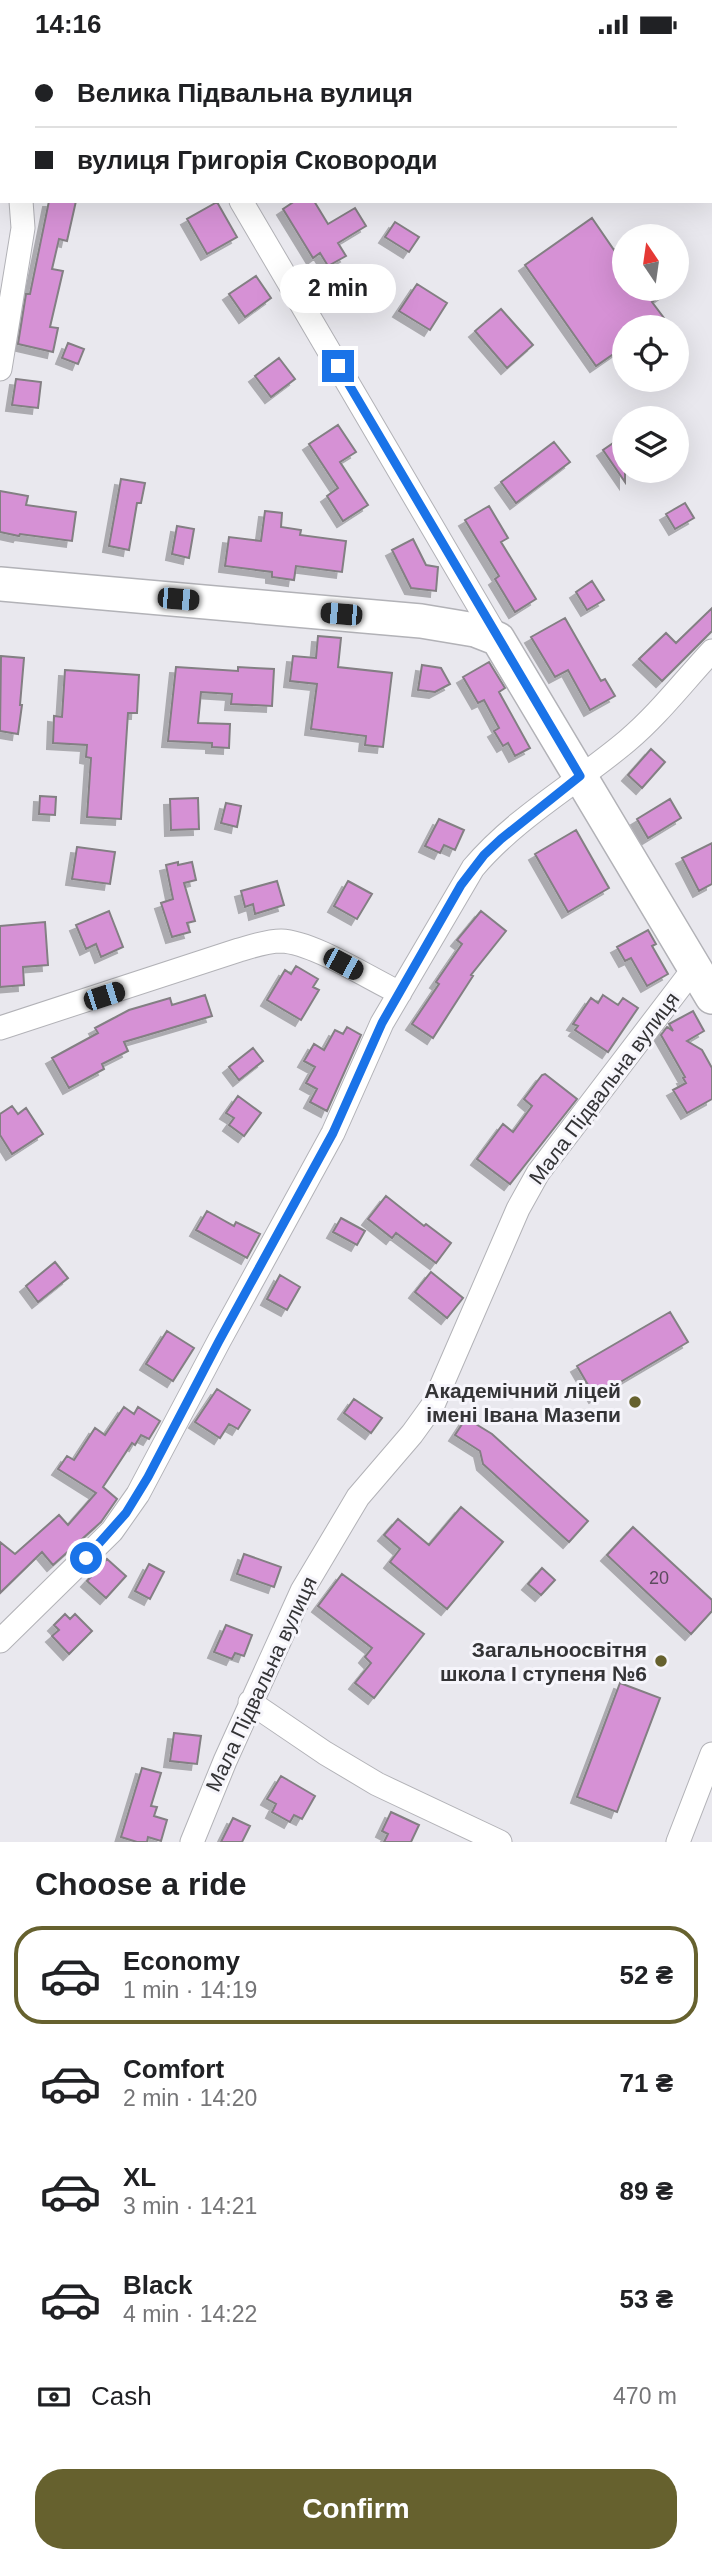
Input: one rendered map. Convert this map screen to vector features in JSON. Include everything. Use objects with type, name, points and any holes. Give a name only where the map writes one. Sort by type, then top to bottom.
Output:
[{"type":"street","points":[[0,369],[23,228],[21,203]]},
{"type":"street","points":[[242,203],[712,997]]},
{"type":"street","points":[[0,585],[421,621],[475,630],[498,639]]},
{"type":"street","points":[[0,1641],[106,1537],[132,1504],[333,1133],[382,1023],[473,868],[525,818],[628,741],[712,651]]},
{"type":"street","points":[[0,1028],[274,941],[308,947],[400,993]]},
{"type":"street","name":"Мала Підвальна вулиця","points":[[192,1842],[204,1807],[250,1702],[302,1591],[369,1482],[412,1434],[433,1405],[518,1209],[538,1173],[695,967]]},
{"type":"street","points":[[250,1702],[325,1753],[377,1784],[500,1842]]},
{"type":"street","points":[[678,1842],[712,1754]]},
{"type":"building","points":[[49,203],[76,203],[67,241],[59,239],[52,269],[63,271],[50,327],[58,328],[53,352],[18,344],[26,294],[30,294]]},
{"type":"building","points":[[218,203],[237,237],[207,254],[187,219]]},
{"type":"building","points":[[292,203],[315,203],[328,224],[355,208],[366,226],[338,243],[346,256],[328,266],[320,253],[313,258],[283,209]]},
{"type":"building","points":[[592,218],[612,247],[612,301],[653,301],[662,315],[612,315],[612,355],[596,366],[525,265]]},
{"type":"building","points":[[395,222],[419,237],[409,252],[385,237]]},
{"type":"building","points":[[256,276],[271,298],[245,317],[229,294]]},
{"type":"building","points":[[417,284],[447,303],[430,330],[399,311]]},
{"type":"building","points":[[501,309],[533,345],[507,368],[475,331]]},
{"type":"building","points":[[68,343],[84,349],[78,364],[62,358]]},
{"type":"building","points":[[279,358],[295,379],[271,397],[255,376]]},
{"type":"building","points":[[16,379],[41,382],[38,408],[12,405]]},
{"type":"building","points":[[338,425],[356,452],[340,462],[368,505],[343,521],[327,496],[338,488],[309,444]]},
{"type":"building","points":[[554,442],[570,462],[516,503],[501,482]]},
{"type":"building","points":[[612,444],[612,463],[603,450]]},
{"type":"building","points":[[121,479],[145,483],[141,503],[137,503],[129,550],[109,546]]},
{"type":"building","points":[[0,491],[28,496],[26,505],[76,512],[72,541],[0,532]]},
{"type":"building","points":[[685,503],[694,518],[675,529],[666,514]]},
{"type":"building","points":[[489,506],[508,538],[501,542],[536,599],[515,612],[495,579],[499,576],[465,520]]},
{"type":"building","points":[[265,511],[282,513],[281,527],[301,530],[300,535],[346,541],[342,572],[296,566],[294,580],[272,577],[272,572],[225,566],[229,537],[261,541]]},
{"type":"building","points":[[177,526],[194,529],[189,558],[172,554]]},
{"type":"building","points":[[413,539],[426,565],[438,567],[436,591],[411,588],[392,550]]},
{"type":"building","points":[[592,581],[604,600],[587,610],[576,592]]},
{"type":"building","points":[[712,608],[712,631],[662,681],[639,659],[666,633],[676,643]]},
{"type":"building","points":[[565,618],[601,681],[605,679],[615,696],[590,710],[568,670],[555,677],[531,637]]},
{"type":"building","points":[[318,636],[341,638],[338,667],[392,673],[383,747],[365,745],[366,736],[311,729],[317,684],[290,681],[293,656],[316,658]]},
{"type":"building","points":[[1,656],[24,658],[18,734],[0,731]]},
{"type":"building","points":[[489,662],[505,688],[499,692],[530,748],[515,756],[508,743],[503,746],[494,731],[499,728],[484,700],[478,703],[463,677]]},
{"type":"building","points":[[422,665],[441,668],[450,684],[435,692],[418,690]]},
{"type":"building","points":[[176,667],[238,671],[238,667],[274,669],[272,706],[231,704],[232,694],[201,692],[198,723],[230,724],[229,748],[212,747],[212,743],[168,741]]},
{"type":"building","points":[[65,670],[139,675],[137,713],[128,713],[121,819],[87,817],[91,758],[86,757],[87,745],[53,743],[54,716],[62,717]]},
{"type":"building","points":[[651,749],[665,762],[642,788],[628,775]]},
{"type":"building","points":[[40,796],[56,797],[55,815],[39,814]]},
{"type":"building","points":[[198,798],[199,829],[171,830],[170,799]]},
{"type":"building","points":[[670,799],[681,818],[648,838],[637,819]]},
{"type":"building","points":[[226,803],[241,806],[237,827],[221,823]]},
{"type":"building","points":[[439,819],[464,830],[455,850],[444,845],[440,853],[425,846]]},
{"type":"building","points":[[576,830],[609,888],[568,912],[535,854]]},
{"type":"building","points":[[712,843],[712,884],[699,891],[682,858]]},
{"type":"building","points":[[77,847],[115,852],[110,884],[72,879]]},
{"type":"building","points":[[178,862],[178,865],[192,862],[196,880],[184,883],[195,921],[187,923],[190,932],[172,937],[161,903],[173,899],[166,865]]},
{"type":"building","points":[[277,881],[284,905],[255,914],[253,904],[245,907],[241,891]]},
{"type":"building","points":[[348,881],[372,894],[357,919],[334,906]]},
{"type":"building","points":[[109,911],[123,947],[101,957],[96,944],[86,949],[76,925]]},
{"type":"building","points":[[481,911],[506,931],[471,975],[473,976],[433,1038],[412,1024],[462,944],[457,940]]},
{"type":"building","points":[[45,922],[48,965],[23,967],[24,985],[0,987],[0,926]]},
{"type":"building","points":[[648,930],[656,944],[652,946],[668,974],[647,986],[631,958],[625,961],[617,947]]},
{"type":"building","points":[[296,966],[318,979],[313,987],[319,990],[301,1020],[267,1000],[285,970],[291,974]]},
{"type":"building","points":[[205,995],[212,1016],[124,1042],[128,1051],[102,1064],[104,1069],[69,1088],[52,1058],[98,1033],[95,1028],[129,1010],[170,998],[172,1005]]},
{"type":"building","points":[[603,995],[618,1005],[623,998],[638,1008],[608,1052],[575,1030],[578,1026],[573,1024],[591,998],[598,1003]]},
{"type":"building","points":[[693,1011],[704,1031],[687,1041],[702,1050],[712,1068],[712,1099],[687,1113],[673,1090],[686,1083],[683,1078],[685,1077],[661,1035],[667,1027],[673,1031],[669,1024]]},
{"type":"building","points":[[347,1027],[361,1035],[327,1111],[310,1102],[317,1089],[306,1083],[315,1067],[304,1061],[314,1044],[324,1050],[335,1030],[343,1034]]},
{"type":"building","points":[[253,1048],[263,1061],[239,1080],[229,1067]]},
{"type":"building","points":[[545,1074],[577,1099],[510,1184],[477,1159],[503,1124],[513,1132],[532,1106],[524,1099]]},
{"type":"building","points":[[238,1096],[261,1113],[244,1136],[229,1125],[234,1118],[226,1113]]},
{"type":"building","points":[[12,1106],[18,1114],[26,1108],[43,1134],[12,1154],[0,1135],[0,1114]]},
{"type":"building","points":[[386,1196],[451,1243],[436,1263],[396,1233],[392,1238],[368,1219]]},
{"type":"building","points":[[207,1211],[234,1226],[236,1222],[260,1234],[247,1258],[196,1230]]},
{"type":"building","points":[[341,1218],[365,1231],[357,1245],[333,1232]]},
{"type":"building","points":[[55,1262],[68,1278],[38,1302],[26,1286]]},
{"type":"building","points":[[431,1272],[463,1298],[447,1318],[415,1292]]},
{"type":"building","points":[[280,1275],[300,1287],[287,1310],[267,1299]]},
{"type":"building","points":[[670,1312],[688,1342],[595,1397],[577,1366]]},
{"type":"building","points":[[167,1331],[194,1348],[173,1381],[146,1364]]},
{"type":"building","points":[[217,1389],[250,1410],[238,1429],[229,1424],[220,1438],[195,1422]]},
{"type":"building","points":[[354,1399],[382,1418],[371,1433],[344,1413]]},
{"type":"building","points":[[124,1407],[134,1414],[138,1407],[160,1421],[149,1439],[141,1435],[135,1445],[132,1443],[103,1487],[117,1499],[101,1522],[53,1565],[42,1552],[0,1593],[0,1542],[15,1554],[59,1515],[68,1525],[96,1493],[58,1469],[67,1456],[74,1460],[95,1428],[105,1435]]},
{"type":"building","points":[[466,1418],[492,1434],[588,1521],[569,1542],[483,1464],[480,1451],[455,1435]]},
{"type":"building","points":[[461,1507],[503,1542],[447,1609],[390,1562],[400,1549],[384,1535],[398,1519],[429,1545]]},
{"type":"building","points":[[633,1527],[712,1600],[712,1611],[691,1634],[607,1555]]},
{"type":"building","points":[[244,1554],[281,1567],[274,1587],[237,1574]]},
{"type":"building","points":[[107,1559],[126,1576],[106,1598],[87,1581]]},
{"type":"building","points":[[149,1564],[164,1572],[150,1599],[135,1591]]},
{"type":"building","points":[[542,1568],[555,1580],[541,1595],[528,1584]]},
{"type":"building","points":[[342,1574],[424,1634],[374,1698],[355,1683],[371,1663],[365,1657],[372,1648],[318,1606]]},
{"type":"building","points":[[65,1614],[70,1619],[75,1614],[92,1631],[69,1654],[52,1636],[59,1630],[54,1625]]},
{"type":"building","points":[[226,1625],[252,1635],[244,1656],[235,1653],[232,1659],[214,1652]]},
{"type":"building","points":[[620,1683],[660,1698],[617,1812],[577,1797]]},
{"type":"building","points":[[174,1733],[201,1736],[197,1764],[170,1761]]},
{"type":"building","points":[[142,1768],[161,1773],[151,1806],[157,1807],[154,1816],[167,1820],[161,1841],[148,1837],[147,1842],[137,1842],[121,1837]]},
{"type":"building","points":[[281,1776],[315,1796],[302,1819],[294,1815],[290,1822],[272,1812],[276,1804],[267,1799]]},
{"type":"building","points":[[391,1812],[419,1825],[411,1842],[384,1842],[388,1834],[382,1831]]},
{"type":"building","points":[[233,1818],[250,1826],[242,1842],[221,1842]]},
{"type":"place","name":"Академічний ліцей імені Івана Мазепи","points":[[635,1402]]},
{"type":"place","name":"Загальноосвітня школа І ступеня №6","points":[[661,1661]]},
{"type":"route","points":[[86,1558],[126,1513],[148,1477],[333,1133],[382,1023],[461,885],[484,855],[501,839],[580,776],[338,366]]}]
